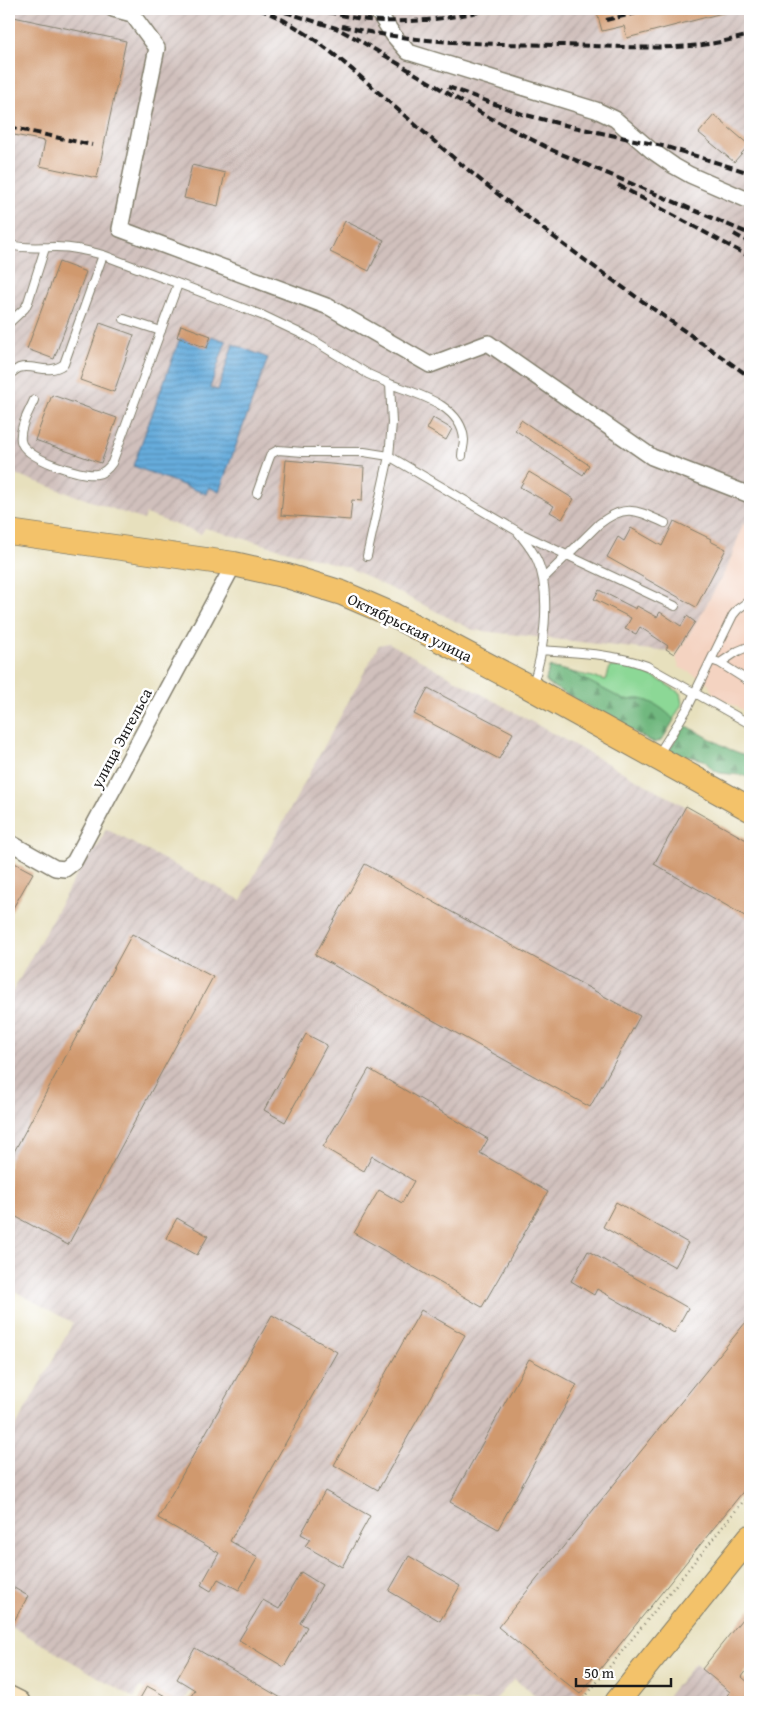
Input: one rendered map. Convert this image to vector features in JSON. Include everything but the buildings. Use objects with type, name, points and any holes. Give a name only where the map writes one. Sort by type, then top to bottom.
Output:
[{"type":"main road","name":"Октябрьская улица","points":[[9,532],[234,564],[316,584],[365,602],[531,688],[750,809]]},
{"type":"main road","points":[[617,1702],[750,1537]]},
{"type":"main road","points":[[9,1696],[19,1702]]},
{"type":"street","points":[[113,9],[132,14],[157,48],[120,229],[329,307],[430,365],[488,343],[652,457],[750,495]]},
{"type":"street","points":[[376,9],[394,36],[408,52],[596,110],[615,119],[651,150],[674,166],[750,201]]},
{"type":"street","name":"улица Энгельса","points":[[9,842],[55,868],[65,869],[74,862],[234,564]]},
{"type":"lane","points":[[9,245],[33,248],[78,248],[103,255],[264,316],[308,337],[368,374],[433,400],[458,420],[464,441],[462,456]]},
{"type":"lane","points":[[9,323],[28,302],[45,248]]},
{"type":"lane","points":[[9,376],[17,369],[23,367],[42,370],[57,368],[64,364],[103,255]]},
{"type":"lane","points":[[34,400],[22,428],[21,440],[23,447],[36,457],[81,474],[104,472],[112,463],[178,284]]},
{"type":"lane","points":[[124,318],[161,330]]},
{"type":"lane","points":[[367,556],[389,456],[392,429],[390,384]]},
{"type":"lane","points":[[257,493],[268,459],[278,450],[364,452],[389,456],[516,531],[675,606]]},
{"type":"lane","points":[[543,579],[599,524],[622,510],[634,511],[665,523]]},
{"type":"lane","points":[[516,531],[537,560],[543,579],[545,599],[537,672],[531,688]]},
{"type":"lane","points":[[657,757],[695,693],[733,616],[738,609],[750,600]]},
{"type":"lane","points":[[720,664],[738,651],[750,646]]},
{"type":"lane","points":[[540,650],[618,658],[637,662],[750,724]]},
{"type":"lane","points":[[711,660],[750,682]]},
{"type":"path","points":[[581,1702],[750,1493]]},
{"type":"shaded area","points":[[9,9],[750,9],[750,526],[743,524],[728,566],[677,653],[473,630],[350,568],[205,528],[201,534],[146,514],[144,520],[9,472]]},
{"type":"shaded area","points":[[743,523],[750,526],[750,714],[713,694],[708,683],[679,667],[676,657],[728,566]]},
{"type":"shaded area","points":[[389,643],[750,842],[750,1483],[572,1702],[544,1702],[514,1679],[493,1702],[209,1702],[190,1691],[184,1702],[164,1702],[141,1687],[134,1698],[9,1625],[9,1439],[73,1323],[9,1288],[9,998],[90,850],[98,846],[106,829],[241,900],[379,645]]},
{"type":"shaded area","points":[[695,1663],[730,1692],[727,1695],[736,1702],[663,1702]]},
{"type":"green space","points":[[549,667],[606,680],[610,667],[629,668],[647,674],[680,693],[682,704],[662,740],[659,742],[546,681]]},
{"type":"green space","points":[[549,667],[571,672],[624,700],[638,699],[649,701],[674,720],[662,740],[654,743],[548,684],[546,681]]},
{"type":"green space","points":[[684,726],[729,749],[750,757],[750,776],[720,773],[713,770],[704,760],[668,752]]},
{"type":"water","points":[[211,336],[226,341],[210,388],[218,390],[233,344],[268,358],[219,492],[209,487],[206,494],[133,466],[180,338],[207,347]]},
{"type":"railway","points":[[259,9],[290,24],[318,42],[507,201],[610,278],[750,377]]},
{"type":"railway","points":[[316,9],[362,19],[384,21],[415,21],[492,9]]},
{"type":"railway","points":[[606,20],[653,9]]},
{"type":"railway","points":[[285,12],[336,28],[481,113],[552,150],[750,234]]},
{"type":"railway","points":[[342,26],[396,36],[451,42],[632,47],[702,45],[750,35]]},
{"type":"railway","points":[[448,87],[522,114],[667,147],[750,173]]},
{"type":"railway","points":[[9,127],[92,145]]},
{"type":"railway","points":[[618,185],[750,257]]},
{"type":"railway","points":[[734,234],[750,243]]}]
